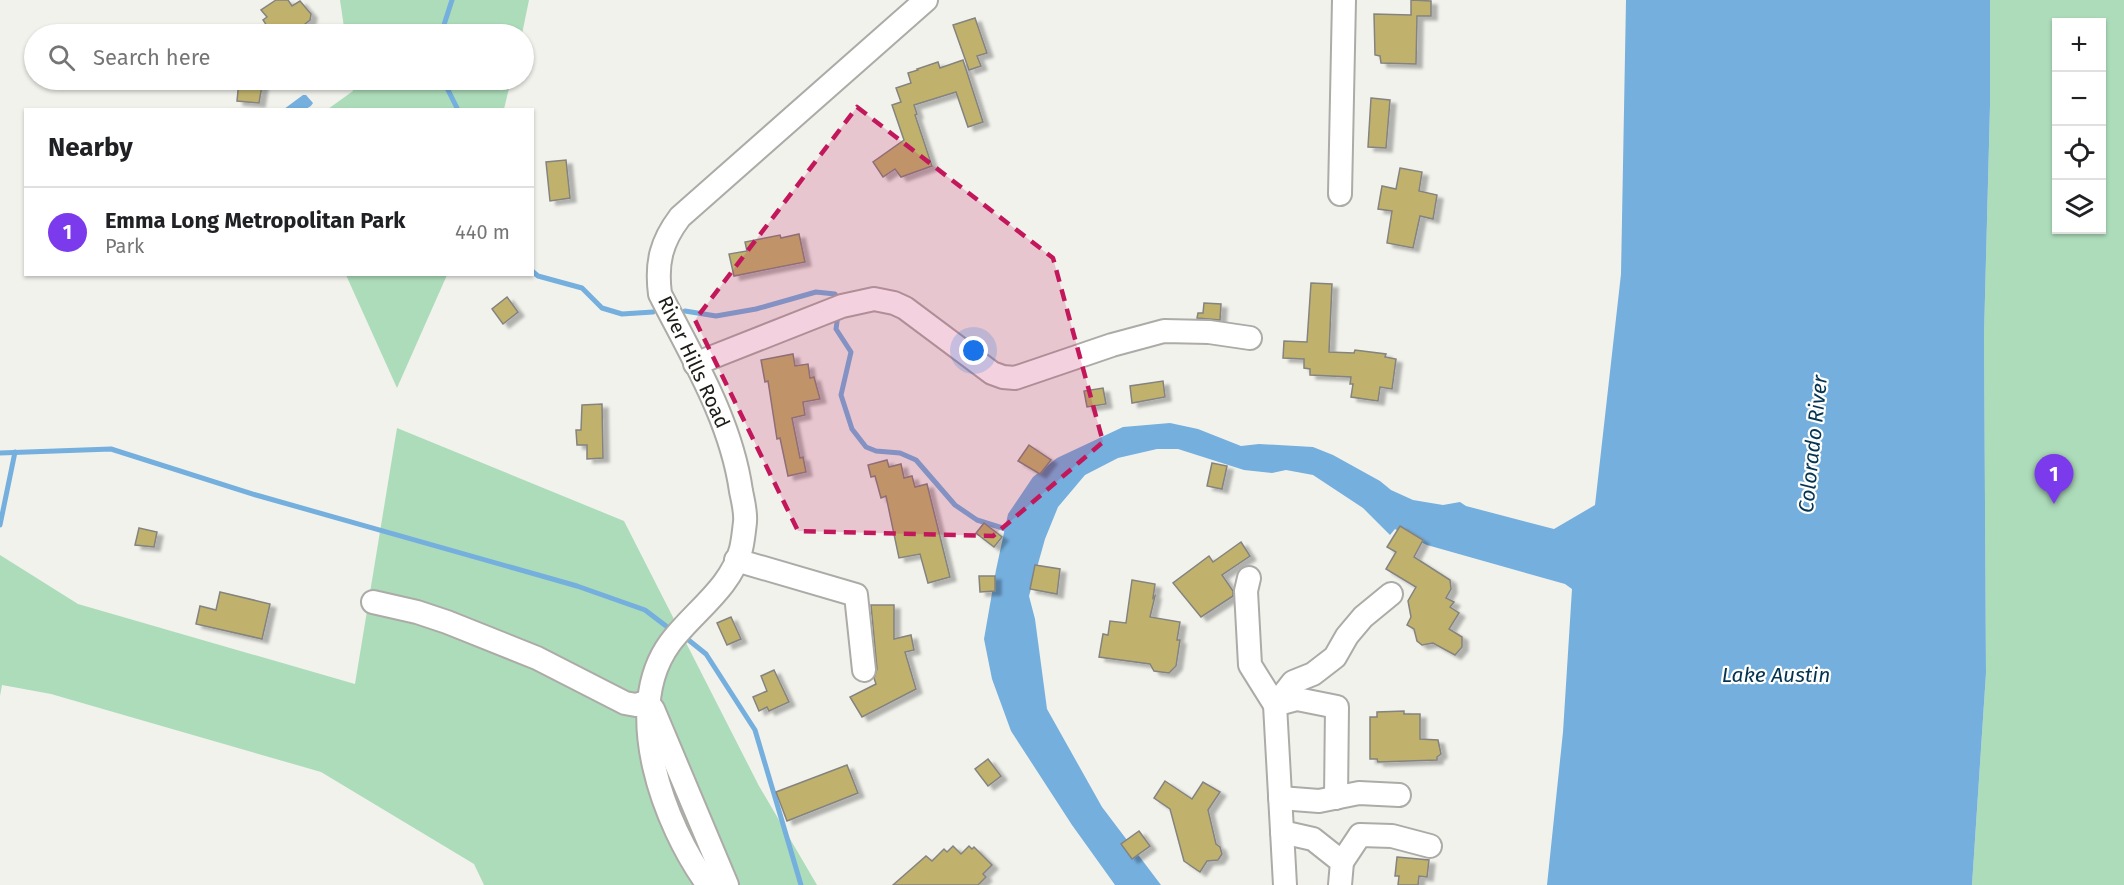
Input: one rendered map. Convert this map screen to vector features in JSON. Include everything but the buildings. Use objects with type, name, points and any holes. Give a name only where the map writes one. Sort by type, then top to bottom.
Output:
[{"type":"street","name":"River Hills Road","points":[[708,885],[692,864],[672,819],[654,768],[647,729],[649,700],[655,673],[669,644],[728,578],[741,550],[745,519],[733,450],[722,417],[660,294],[658,273],[661,252],[670,230],[680,217],[926,0]]},
{"type":"street","points":[[1340,194],[1344,0]]},
{"type":"street","points":[[695,364],[842,306],[874,299],[905,308],[980,365],[1003,377],[1015,378],[1112,345],[1164,331],[1209,332],[1250,338]]},
{"type":"street","points":[[736,560],[856,595],[864,670]]},
{"type":"street","points":[[1249,578],[1246,591],[1250,665],[1275,705],[1285,885]]},
{"type":"street","points":[[1275,705],[1293,682],[1313,674],[1335,657],[1347,636],[1363,617],[1391,594]]},
{"type":"street","points":[[373,602],[417,612],[447,622],[537,658],[625,703],[636,705],[649,700],[727,885]]},
{"type":"street","points":[[1275,705],[1297,699],[1337,707],[1336,798]]},
{"type":"street","points":[[1280,798],[1319,801],[1359,793],[1399,795]]},
{"type":"street","points":[[1282,832],[1313,838],[1342,862]]},
{"type":"street","points":[[1340,885],[1342,862],[1360,835],[1392,836],[1430,846]]},
{"type":"highlighted area","points":[[857,107],[1053,258],[1103,442],[993,536],[798,531],[695,320]]},
{"type":"green space","points":[[340,0],[529,0],[524,24],[344,24]]},
{"type":"green space","points":[[1989,0],[2124,0],[2124,885],[1972,885],[1986,673],[1984,335],[1990,106]]},
{"type":"green space","points":[[509,90],[504,108],[329,108],[353,91]]},
{"type":"green space","points":[[346,276],[447,276],[397,388]]},
{"type":"green space","points":[[397,428],[624,521],[759,786],[817,885],[484,885],[474,864],[321,772],[51,694],[2,685],[0,696],[0,555],[78,604],[355,684]]},
{"type":"water","name":"Lake Austin","points":[[1626,0],[1990,0],[1990,106],[1984,335],[1986,673],[1972,885],[1547,885],[1563,732],[1572,589],[1565,584],[1427,545],[1395,529],[1390,535],[1363,508],[1313,475],[1286,470],[1272,473],[1244,470],[1178,449],[1157,449],[1118,458],[1085,475],[1058,507],[1045,539],[1029,596],[1035,619],[1047,709],[1102,807],[1161,885],[1115,885],[1072,825],[1011,731],[992,679],[984,639],[1008,514],[1033,477],[1057,458],[1123,427],[1170,423],[1198,429],[1241,446],[1259,444],[1313,447],[1333,455],[1380,481],[1391,490],[1413,500],[1443,505],[1460,502],[1466,506],[1554,529],[1595,505],[1621,274]]},
{"type":"water","points":[[303,95],[306,95],[313,103],[308,108],[285,108]]},
{"type":"waterway","points":[[444,24],[452,0]]},
{"type":"waterway","points":[[448,90],[457,108]]},
{"type":"waterway","points":[[534,273],[538,276],[582,288],[602,308],[622,314],[653,312]]},
{"type":"waterway","points":[[685,311],[716,316],[756,309],[816,292],[835,294],[838,301]]},
{"type":"waterway","points":[[838,315],[836,329],[851,352],[841,395],[852,429],[866,447],[876,451],[900,453],[916,460],[955,505],[977,520],[1012,531]]},
{"type":"waterway","points":[[0,453],[111,449],[256,495],[577,586],[645,610],[666,626]]},
{"type":"waterway","points":[[0,525],[15,452]]},
{"type":"waterway","points":[[686,638],[706,654],[755,730],[801,885]]},
{"type":"place","name":"Emma Long Metropolitan Park","points":[[2054,504]]},
{"type":"water label","name":"Colorado River","points":[[1813,444]]}]
